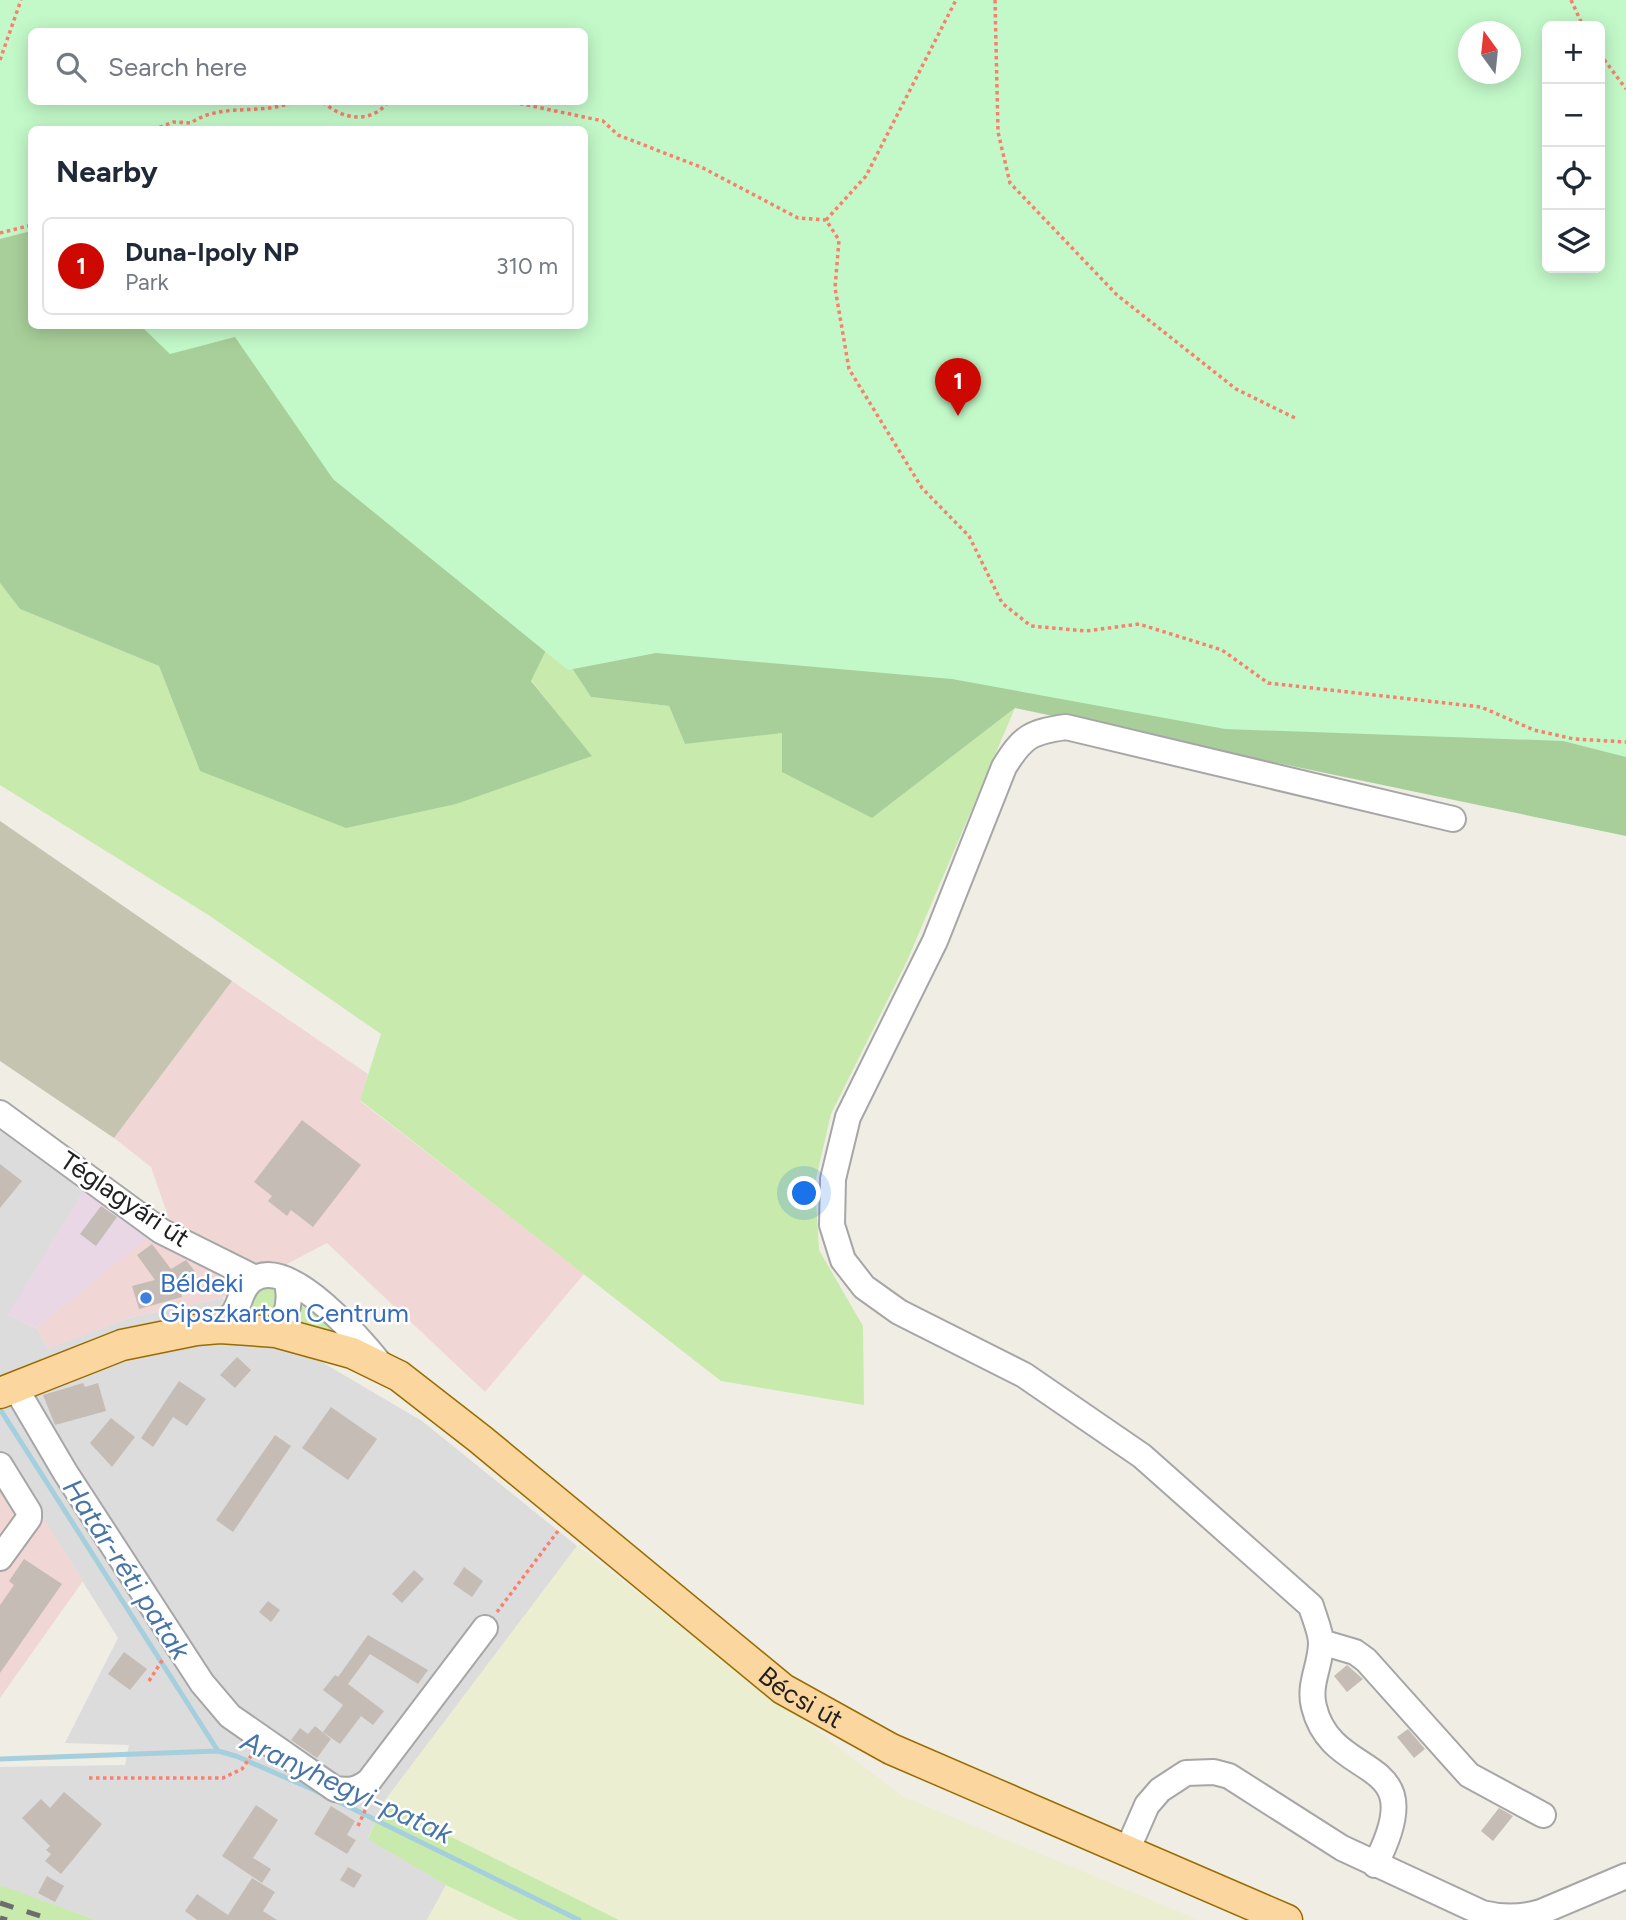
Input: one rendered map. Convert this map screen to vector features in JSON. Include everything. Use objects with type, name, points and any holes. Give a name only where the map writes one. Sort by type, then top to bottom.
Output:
[{"type":"main road","name":"Bécsi út","points":[[8,1390],[122,1345],[233,1323],[327,1345],[382,1366],[480,1439],[783,1689],[891,1749],[1126,1853],[1287,1920]]},
{"type":"street","points":[[1376,1865],[1391,1835],[1395,1797],[1389,1785],[1335,1742],[1322,1726],[1314,1706],[1312,1679],[1321,1642],[1311,1606],[1142,1456],[1024,1375],[899,1312],[864,1287],[843,1260],[832,1225],[832,1179],[848,1117],[935,941],[1004,766],[1018,744],[1035,731],[1066,727],[1453,819]]},
{"type":"street","name":"Téglagyári út","points":[[0,1113],[161,1231],[255,1278]]},
{"type":"street","points":[[233,1323],[246,1286],[255,1278],[266,1275],[286,1280],[306,1291],[334,1313],[382,1366]]},
{"type":"street","points":[[276,1332],[288,1307],[290,1292],[286,1280]]},
{"type":"street","points":[[8,1390],[202,1682],[230,1716],[335,1789],[359,1788],[369,1781],[485,1628]]},
{"type":"street","points":[[0,1465],[29,1512],[29,1518],[0,1558]]},
{"type":"street","points":[[1321,1642],[1355,1653],[1366,1660],[1469,1775],[1543,1815]]},
{"type":"street","points":[[1126,1853],[1147,1805],[1160,1790],[1186,1773],[1202,1771],[1229,1776],[1302,1825],[1376,1865],[1482,1913],[1498,1917],[1527,1917],[1626,1876]]},
{"type":"path","points":[[0,60],[21,0]]},
{"type":"path","points":[[826,220],[866,176],[956,0]]},
{"type":"path","points":[[995,0],[998,132],[1010,183],[1117,295],[1236,389],[1296,418]]},
{"type":"path","points":[[1571,0],[1581,21]]},
{"type":"path","points":[[1605,61],[1626,89]]},
{"type":"path","points":[[163,126],[173,122],[191,124],[206,112],[248,112],[280,105]]},
{"type":"path","points":[[326,105],[337,114],[371,117],[386,105]]},
{"type":"path","points":[[527,105],[603,121],[618,135],[703,168],[797,218],[826,220]]},
{"type":"path","points":[[826,220],[839,240],[835,288],[849,369],[922,488],[969,537],[1002,603],[1031,626],[1086,631],[1139,624],[1222,650],[1268,683],[1481,707],[1534,730],[1574,739],[1626,742]]},
{"type":"path","points":[[0,233],[28,226]]},
{"type":"path","points":[[485,1628],[570,1515]]},
{"type":"path","points":[[149,1681],[156,1671]]},
{"type":"path","points":[[89,1778],[223,1778],[242,1769],[253,1753]]},
{"type":"path","points":[[358,1826],[367,1809]]},
{"type":"shaded area","points":[[0,821],[232,981],[114,1138],[0,1061]]},
{"type":"shaded area","points":[[232,981],[368,1074],[360,1101],[584,1274],[485,1392],[327,1243],[222,1298],[132,1317],[48,1349],[36,1328],[169,1219],[151,1167],[114,1138]]},
{"type":"shaded area","points":[[0,1115],[95,1173],[8,1315],[36,1328],[48,1348],[132,1317],[222,1298],[242,1315],[422,1421],[577,1546],[383,1803],[368,1838],[446,1885],[427,1920],[96,1920],[0,1886],[0,1767],[125,1765],[129,1745],[65,1743],[118,1638],[0,1450]]},
{"type":"shaded area","points":[[95,1173],[170,1219],[36,1328],[7,1315]]},
{"type":"shaded area","points":[[0,1450],[83,1581],[0,1698]]},
{"type":"shaded area","points":[[577,1546],[902,1796],[1199,1920],[619,1920],[383,1803]]},
{"type":"shaded area","points":[[446,1885],[518,1920],[427,1920]]},
{"type":"green space","points":[[0,0],[1626,0],[1626,836],[1015,708],[872,818],[782,772],[782,733],[685,744],[669,706],[591,697],[552,638],[531,681],[592,756],[456,804],[346,828],[200,771],[159,666],[20,609],[0,583]]},
{"type":"green space","points":[[0,0],[1626,0],[1626,757],[1563,741],[1225,729],[952,679],[656,653],[568,670],[333,479],[235,337],[170,354],[144,329],[588,329],[588,126],[28,126],[28,232],[0,239]]},
{"type":"green space","points":[[0,583],[20,609],[159,666],[200,771],[591,756],[531,680],[552,638],[591,697],[669,706],[685,744],[783,732],[872,818],[1015,708],[907,961],[831,1114],[815,1183],[819,1250],[863,1326],[864,1405],[721,1381],[360,1100],[381,1034],[210,916],[0,785]]},
{"type":"green space","points":[[276,1286],[281,1302],[269,1321],[252,1316],[250,1302],[254,1291]]},
{"type":"green space","points":[[297,1299],[341,1333],[342,1337],[289,1323]]},
{"type":"green space","points":[[383,1803],[619,1920],[518,1920],[446,1885],[368,1839]]},
{"type":"green space","points":[[0,1886],[5,1887],[96,1920],[0,1920]]},
{"type":"building","points":[[302,1120],[361,1165],[313,1227],[291,1210],[287,1216],[268,1201],[272,1196],[254,1182]]},
{"type":"building","points":[[0,1164],[22,1181],[0,1208]]},
{"type":"building","points":[[101,1206],[117,1217],[96,1246],[80,1234]]},
{"type":"building","points":[[152,1244],[171,1269],[186,1260],[197,1274],[179,1285],[182,1297],[139,1309],[132,1286],[155,1280],[137,1255]]},
{"type":"building","points":[[237,1357],[251,1370],[235,1388],[220,1375]]},
{"type":"building","points":[[179,1381],[206,1399],[187,1426],[173,1417],[153,1447],[141,1438]]},
{"type":"building","points":[[83,1383],[85,1387],[98,1383],[106,1411],[55,1425],[43,1395]]},
{"type":"building","points":[[331,1407],[377,1439],[348,1480],[302,1448]]},
{"type":"building","points":[[111,1418],[135,1437],[112,1467],[90,1443]]},
{"type":"building","points":[[275,1435],[291,1446],[233,1532],[216,1520]]},
{"type":"building","points":[[24,1559],[62,1584],[0,1673],[0,1605],[14,1585],[9,1581]]},
{"type":"building","points":[[464,1567],[483,1581],[472,1597],[453,1584]]},
{"type":"building","points":[[414,1570],[424,1579],[402,1603],[392,1594]]},
{"type":"building","points":[[268,1601],[280,1610],[271,1622],[259,1612]]},
{"type":"building","points":[[368,1635],[428,1670],[418,1684],[370,1654],[348,1684],[384,1711],[373,1725],[361,1716],[340,1744],[323,1732],[343,1705],[323,1690],[335,1675],[338,1677]]},
{"type":"building","points":[[124,1652],[147,1669],[130,1690],[108,1674]]},
{"type":"building","points":[[1347,1665],[1363,1679],[1347,1692],[1334,1676]]},
{"type":"building","points":[[315,1726],[331,1739],[317,1758],[291,1740],[300,1728],[308,1734]]},
{"type":"building","points":[[1408,1729],[1425,1749],[1414,1758],[1397,1737]]},
{"type":"building","points":[[64,1792],[102,1824],[61,1874],[45,1861],[51,1854],[46,1850],[50,1846],[22,1818],[41,1799],[50,1808]]},
{"type":"building","points":[[256,1805],[278,1820],[253,1858],[271,1869],[262,1883],[222,1856]]},
{"type":"building","points":[[331,1806],[355,1821],[347,1835],[356,1840],[347,1854],[314,1834]]},
{"type":"building","points":[[1499,1808],[1513,1816],[1493,1841],[1481,1831]]},
{"type":"building","points":[[348,1867],[362,1875],[354,1888],[340,1880]]},
{"type":"building","points":[[47,1876],[64,1886],[55,1902],[38,1893]]},
{"type":"building","points":[[252,1878],[275,1892],[263,1911],[277,1920],[197,1920],[185,1911],[197,1894],[228,1915]]},
{"type":"waterway","name":"Határ-réti patak","points":[[0,1409],[218,1751]]},
{"type":"waterway","name":"Aranyhegyi-patak","points":[[0,1759],[218,1751],[236,1756],[321,1793]]},
{"type":"waterway","name":"Aranyhegyi-patak","points":[[333,1799],[579,1920]]},
{"type":"railway","points":[[0,1903],[53,1920]]},
{"type":"railway","points":[[0,1918],[7,1920]]},
{"type":"place","name":"Duna-Ipoly NP","points":[[958,416]]},
{"type":"place","name":"Béldeki Gipszkarton Centrum","points":[[146,1298]]}]
